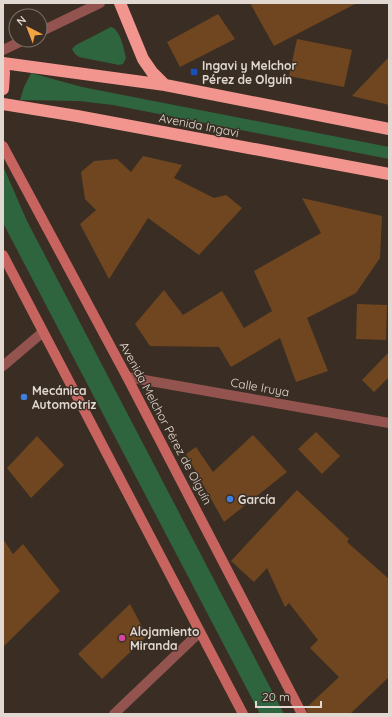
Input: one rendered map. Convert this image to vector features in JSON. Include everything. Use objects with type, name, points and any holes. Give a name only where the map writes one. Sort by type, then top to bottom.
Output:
[{"type":"highway","points":[[120,3],[144,59],[152,72],[165,85]]},
{"type":"highway","points":[[3,63],[165,85],[389,129]]},
{"type":"highway","points":[[3,67],[3,89]]},
{"type":"highway","name":"Avenida Ingavi","points":[[3,104],[389,174]]},
{"type":"street","points":[[48,28],[100,3]]},
{"type":"street","name":"Avenida Melchor Pérez de Olguín","points":[[3,146],[127,377],[302,714]]},
{"type":"street","points":[[3,255],[243,714]]},
{"type":"street","points":[[3,366],[42,332]]},
{"type":"street","name":"Calle Iruya","points":[[127,377],[389,424]]},
{"type":"street","points":[[114,714],[200,632]]},
{"type":"green space","points":[[111,27],[117,32],[122,41],[126,58],[123,64],[119,65],[79,57],[75,54],[72,49],[76,45]]},
{"type":"green space","points":[[31,73],[82,87],[389,147],[389,159],[113,105],[79,101],[20,100],[24,87]]},
{"type":"green space","points":[[3,166],[27,221],[284,714],[260,714],[3,223]]},
{"type":"building","points":[[250,3],[357,3],[274,46]]},
{"type":"building","points":[[218,14],[235,39],[180,67],[167,42]]},
{"type":"building","points":[[297,39],[352,50],[344,87],[289,76]]},
{"type":"building","points":[[389,57],[389,105],[352,96]]},
{"type":"building","points":[[143,156],[182,165],[174,178],[214,198],[226,195],[242,208],[199,255],[148,218],[109,279],[80,224],[96,210],[85,199],[81,172],[94,161],[117,159],[131,172]]},
{"type":"building","points":[[302,198],[382,216],[380,258],[356,293],[307,318],[328,371],[296,382],[280,338],[231,367],[219,347],[150,346],[135,324],[164,290],[183,315],[222,291],[244,328],[272,311],[254,271],[321,233]]},
{"type":"building","points":[[357,304],[387,305],[386,340],[356,339]]},
{"type":"building","points":[[389,352],[389,377],[374,392],[362,380]]},
{"type":"building","points":[[316,432],[340,456],[322,474],[298,449]]},
{"type":"building","points":[[253,435],[287,472],[224,522],[186,454],[196,447],[213,472]]},
{"type":"building","points":[[37,436],[64,465],[31,498],[7,468]]},
{"type":"building","points":[[297,490],[349,539],[347,542],[389,579],[389,677],[350,714],[308,714],[306,708],[339,677],[310,648],[318,640],[289,603],[285,607],[267,568],[254,582],[231,561]]},
{"type":"building","points":[[3,539],[13,554],[23,544],[60,591],[3,647]]},
{"type":"building","points":[[130,604],[147,636],[102,679],[78,654]]},
{"type":"place","name":"Ingavi y Melchor Pérez de Olguín","points":[[194,72]]},
{"type":"place","name":"Mecánica Automotriz","points":[[24,397]]},
{"type":"place","name":"García","points":[[230,499]]},
{"type":"place","name":"Alojamiento Miranda","points":[[122,638]]}]
